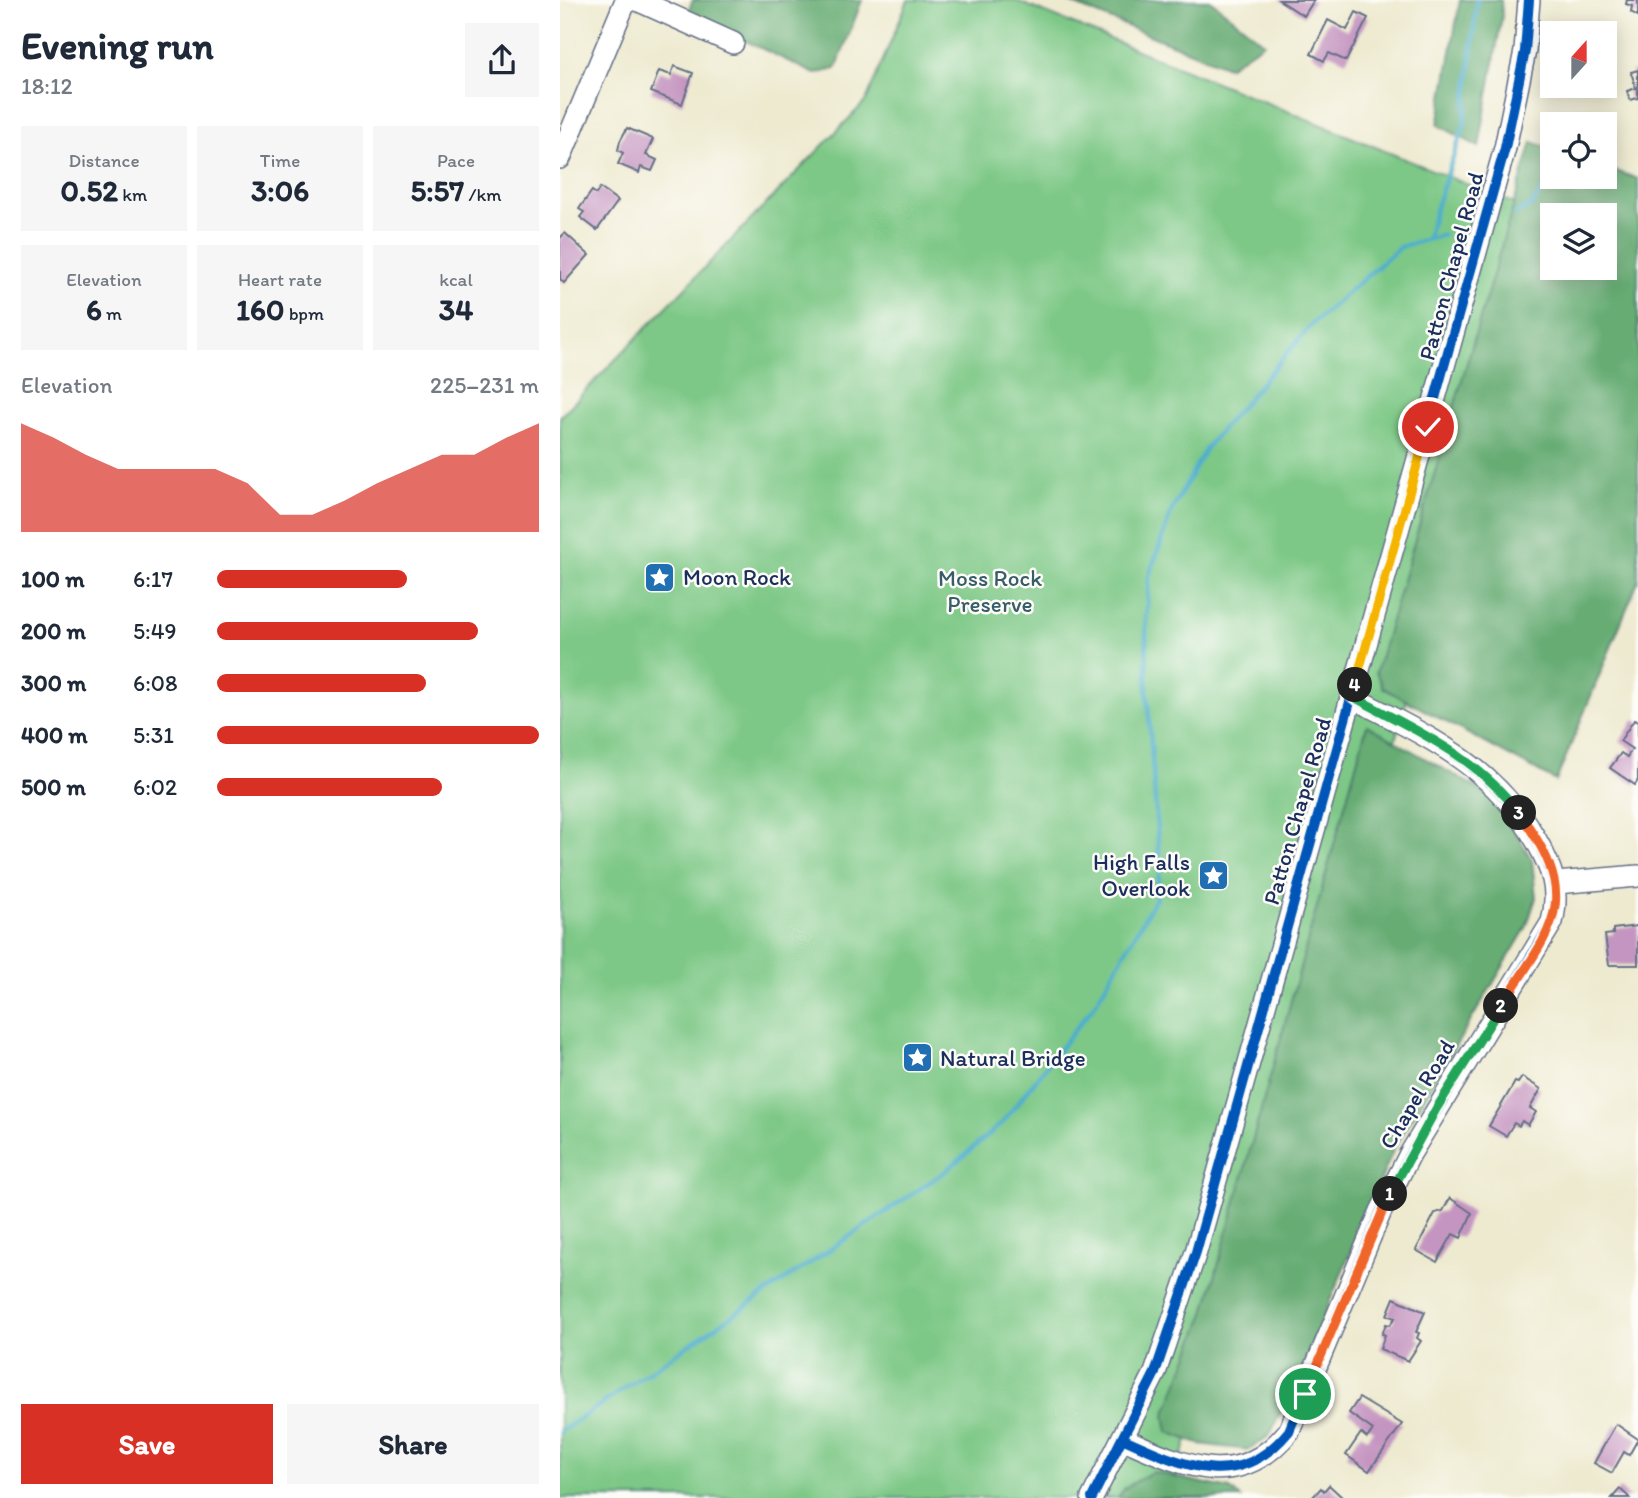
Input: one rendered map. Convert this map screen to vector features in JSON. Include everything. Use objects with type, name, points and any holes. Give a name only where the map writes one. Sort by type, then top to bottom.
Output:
[{"type":"street","points":[[560,158],[626,0]]},
{"type":"street","points":[[636,0],[733,43]]},
{"type":"street","name":"Patton Chapel Road","points":[[1092,1498],[1155,1373],[1196,1252],[1505,148],[1525,51],[1529,0]]},
{"type":"street","points":[[1352,696],[1440,743],[1485,774],[1527,824],[1556,883],[1638,876]]},
{"type":"street","name":"Chapel Road","points":[[1124,1439],[1170,1460],[1235,1470],[1257,1462],[1273,1450],[1289,1431],[1381,1211],[1410,1154],[1543,941],[1558,901],[1556,883]]},
{"type":"green space","points":[[693,0],[862,0],[836,69],[815,74],[687,13]]},
{"type":"green space","name":"Moss Rock Preserve","points":[[908,0],[1014,0],[1540,214],[1540,252],[1172,1491],[1166,1498],[560,1498],[560,417],[866,101]]},
{"type":"green space","points":[[1063,0],[1210,0],[1264,43],[1228,67]]},
{"type":"green space","points":[[1460,0],[1501,0],[1502,16],[1479,147],[1438,125]]},
{"type":"green space","points":[[1532,142],[1540,145],[1540,189],[1617,189],[1617,171],[1638,179],[1638,581],[1556,781],[1383,688],[1376,672]]},
{"type":"green space","points":[[1367,725],[1496,799],[1532,860],[1536,898],[1526,928],[1393,1151],[1298,1377],[1269,1436],[1248,1450],[1199,1444],[1168,1432],[1165,1415],[1205,1313]]},
{"type":"green space","points":[[1152,1472],[1230,1489],[1241,1498],[1118,1498],[1125,1488]]},
{"type":"building","points":[[1279,0],[1314,0],[1304,16]]},
{"type":"building","points":[[1627,0],[1638,0],[1638,16],[1631,12],[1632,6],[1626,4]]},
{"type":"building","points":[[1356,12],[1368,18],[1346,61],[1329,53],[1324,61],[1311,54],[1328,20],[1347,30]]},
{"type":"building","points":[[674,66],[693,73],[682,104],[651,92],[659,71],[671,75]]},
{"type":"building","points":[[1638,70],[1638,98],[1630,100],[1627,91],[1636,88],[1631,72]]},
{"type":"building","points":[[627,128],[653,139],[646,155],[657,160],[652,171],[641,167],[639,173],[618,164],[623,153],[618,150],[620,141]]},
{"type":"building","points":[[600,188],[618,201],[597,230],[580,217],[584,212],[579,209],[592,191],[596,194]]},
{"type":"building","points":[[565,233],[589,255],[564,283],[560,279],[560,238]]},
{"type":"building","points":[[1634,720],[1638,722],[1638,780],[1635,785],[1610,768],[1621,753],[1627,757],[1632,749],[1620,741]]},
{"type":"building","points":[[1638,926],[1638,965],[1609,965],[1605,935],[1613,934],[1613,929]]},
{"type":"building","points":[[1522,1077],[1541,1089],[1530,1108],[1536,1112],[1528,1125],[1522,1121],[1519,1126],[1514,1123],[1506,1136],[1489,1126],[1515,1082],[1518,1083]]},
{"type":"building","points":[[1450,1198],[1472,1213],[1461,1238],[1453,1234],[1437,1262],[1416,1250],[1435,1213],[1443,1211]]},
{"type":"building","points":[[1394,1298],[1425,1312],[1416,1332],[1419,1333],[1417,1338],[1421,1341],[1408,1361],[1380,1349],[1386,1324],[1390,1325],[1395,1318],[1387,1315]]},
{"type":"building","points":[[1359,1398],[1402,1424],[1369,1471],[1346,1455],[1361,1433],[1367,1438],[1373,1430],[1349,1413]]},
{"type":"building","points":[[1616,1424],[1638,1439],[1629,1455],[1624,1452],[1612,1473],[1594,1463]]},
{"type":"building","points":[[1329,1485],[1343,1498],[1312,1498],[1321,1488],[1324,1491]]},
{"type":"building","points":[[1620,1489],[1630,1498],[1612,1498]]},
{"type":"waterway","points":[[1428,237],[1464,126],[1477,0]]},
{"type":"waterway","points":[[1515,214],[1532,205],[1543,189]]},
{"type":"waterway","points":[[560,1432],[946,1171],[1002,1123],[1095,1004],[1156,898],[1160,870],[1147,689],[1146,620],[1149,576],[1172,510],[1206,448],[1311,325],[1400,247],[1443,235]]},
{"type":"cycle path","points":[[1092,1498],[1155,1373],[1196,1252],[1505,148],[1525,51],[1529,0]]},
{"type":"cycle path","points":[[1124,1439],[1190,1465],[1231,1468],[1251,1462],[1270,1450],[1289,1431],[1381,1211],[1410,1154],[1552,922],[1555,889],[1546,860],[1536,840],[1499,791],[1478,772],[1431,739],[1352,697]]},
{"type":"place","name":"Moon Rock","points":[[660,577]]},
{"type":"place","name":"High Falls Overlook","points":[[1213,875]]},
{"type":"place","name":"Natural Bridge","points":[[917,1058]]},
{"type":"route","points":[[1305,1394],[1381,1211],[1410,1154],[1543,941],[1558,901],[1556,883],[1546,858],[1527,824],[1508,798],[1485,774],[1440,743],[1352,696],[1428,427]]}]
